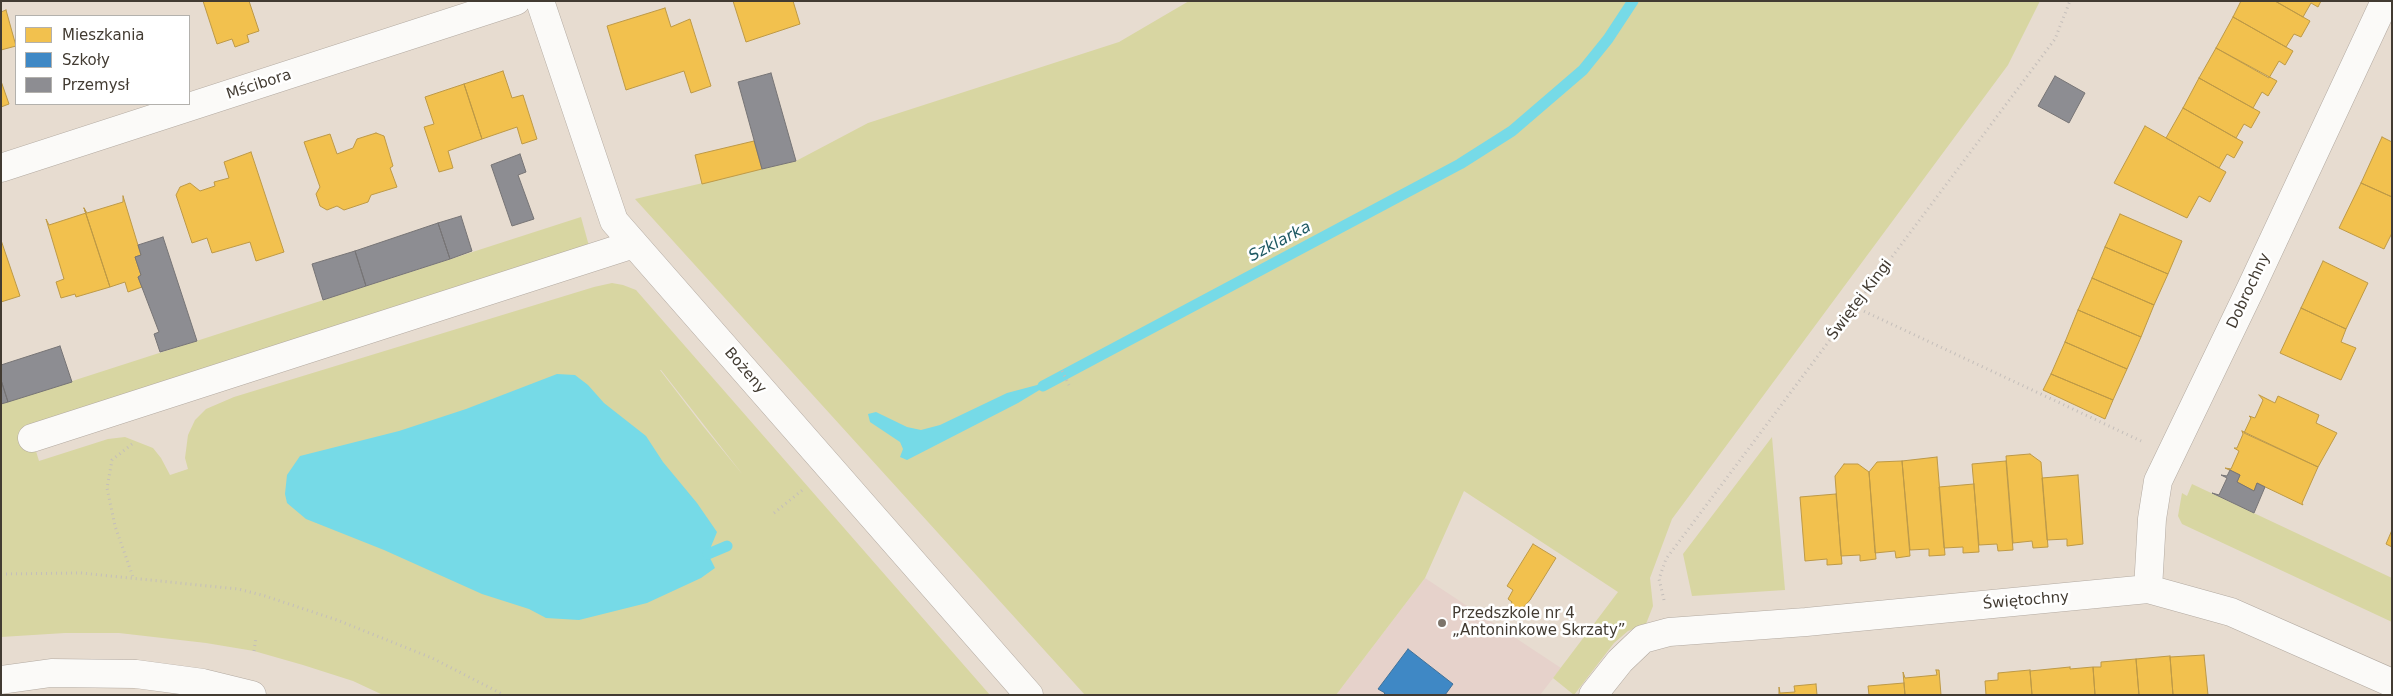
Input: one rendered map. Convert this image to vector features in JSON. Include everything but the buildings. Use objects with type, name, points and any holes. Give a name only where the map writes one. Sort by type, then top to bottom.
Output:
[{"type":"street","name":"Mścibora","points":[[1,168],[516,1]]},
{"type":"street","name":"Bożeny","points":[[540,1],[614,221],[1029,695]]},
{"type":"street","name":"Dobrochny","points":[[2148,590],[2152,518],[2158,481],[2385,1]]},
{"type":"street","points":[[32,438],[634,244]]},
{"type":"street","name":"Świętochny","points":[[1594,695],[1620,661],[1643,639],[1669,632],[1806,622],[2148,590],[2231,612],[2392,683]]},
{"type":"street","points":[[1,680],[51,673],[136,674],[203,683],[252,695]]},
{"type":"path","name":"Świętej Kingi","points":[[1664,600],[1660,579],[1666,559],[2055,39],[2070,1]]},
{"type":"path","points":[[1855,307],[2170,456]]},
{"type":"path","points":[[1062,371],[1069,385]]},
{"type":"path","points":[[133,577],[115,526],[107,488],[112,460],[134,442]]},
{"type":"path","points":[[774,512],[812,482]]},
{"type":"path","points":[[1,574],[81,573],[238,589],[337,620],[432,658],[504,695]]},
{"type":"path","points":[[254,651],[256,637]]},
{"type":"shaded area","points":[[1189,1],[2040,1],[2008,65],[1672,519],[1650,578],[1653,606],[1646,624],[1628,631],[1614,643],[1574,695],[1553,678],[1618,592],[1464,491],[1425,578],[1336,695],[1085,695],[635,199],[796,161],[868,123],[1119,42]]},
{"type":"shaded area","points":[[581,217],[589,246],[28,425],[39,461],[108,439],[125,437],[153,448],[170,475],[188,469],[185,458],[188,435],[195,420],[206,409],[234,397],[594,287],[612,283],[623,285],[636,290],[990,695],[383,695],[353,681],[303,665],[254,651],[206,643],[119,633],[65,633],[1,637],[1,404]],"holes":[[[661,370],[743,475],[703,426]]]},
{"type":"shaded area","points":[[1772,437],[1785,590],[1692,596],[1683,554]]},
{"type":"shaded area","points":[[2192,484],[2392,578],[2392,622],[2182,524],[2178,516],[2182,493],[2187,496]]},
{"type":"shaded area","name":"Przedszkole nr 4 „Antoninkowe Skrzaty”","points":[[1425,578],[1561,668],[1540,695],[1336,695]]},
{"type":"water","points":[[557,374],[575,375],[588,385],[604,403],[646,436],[663,462],[697,503],[717,532],[708,554],[715,568],[701,578],[647,603],[579,620],[546,618],[529,609],[482,594],[384,550],[306,519],[287,503],[285,494],[287,475],[300,456],[399,431],[466,409]]},
{"type":"water","points":[[1056,380],[1018,403],[907,460],[900,457],[903,449],[900,442],[870,422],[868,414],[876,412],[907,427],[921,430],[940,425],[1007,393]]},
{"type":"waterway","name":"Szklarka","points":[[1043,386],[1460,164],[1512,131],[1583,70],[1608,39],[1633,1]]},
{"type":"waterway","name":"Szklarka","points":[[708,554],[727,546]]},
{"type":"place","name":"Przedszkole nr 4 „Antoninkowe Skrzaty”","points":[[1442,623]]}]
